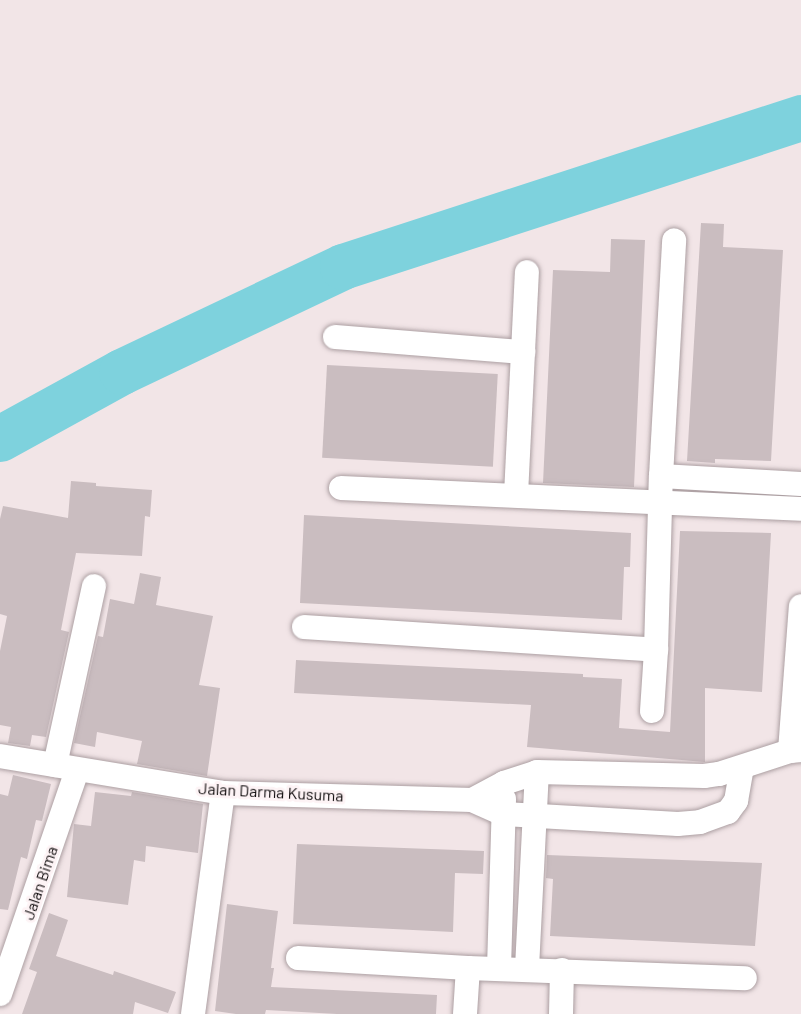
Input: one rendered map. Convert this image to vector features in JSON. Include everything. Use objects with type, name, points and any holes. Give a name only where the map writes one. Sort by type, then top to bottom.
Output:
[{"type":"street","points":[[652,711],[661,476],[674,240]]},
{"type":"street","points":[[516,495],[528,272]]},
{"type":"street","points":[[335,337],[523,352]]},
{"type":"street","points":[[661,476],[801,484]]},
{"type":"street","points":[[341,488],[801,509]]},
{"type":"street","name":"Jalan Bima","points":[[0,994],[66,768],[94,586]]},
{"type":"street","points":[[796,751],[801,606]]},
{"type":"street","points":[[304,627],[656,650]]},
{"type":"street","name":"Jalan Darma Kusuma","points":[[472,800],[504,783],[537,772],[704,776],[742,768],[796,751]]},
{"type":"street","name":"Jalan Darma Kusuma","points":[[0,756],[223,793],[472,800],[504,814],[678,824],[700,822],[728,812],[736,801],[742,768]]},
{"type":"street","points":[[527,968],[537,772]]},
{"type":"street","points":[[499,968],[504,783]]},
{"type":"street","points":[[194,1014],[223,793]]},
{"type":"street","points":[[298,958],[468,968],[527,968],[745,978]]},
{"type":"street","points":[[465,1014],[468,968]]},
{"type":"street","points":[[561,1014],[562,970]]},
{"type":"building","points":[[701,223],[724,224],[723,247],[783,250],[771,461],[715,459],[715,463],[687,461]]},
{"type":"building","points":[[611,239],[645,240],[634,487],[543,483],[553,270],[610,272]]},
{"type":"building","points":[[327,365],[498,374],[493,467],[322,458]]},
{"type":"building","points":[[71,481],[96,483],[96,486],[152,490],[150,517],[145,516],[142,556],[76,553],[61,630],[69,632],[46,737],[32,735],[30,746],[8,743],[11,727],[0,725],[0,651],[7,616],[0,614],[0,519],[3,506],[68,518]]},
{"type":"building","points":[[304,515],[631,533],[630,567],[624,567],[622,620],[300,603]]},
{"type":"building","points":[[680,531],[771,533],[762,692],[705,688],[705,762],[527,747],[531,705],[294,693],[296,660],[583,674],[583,677],[622,679],[619,728],[670,732]]},
{"type":"building","points":[[140,573],[161,577],[156,605],[213,616],[199,685],[220,688],[207,776],[137,764],[142,741],[97,732],[95,747],[74,743],[98,636],[103,637],[110,599],[134,604]]},
{"type":"building","points":[[13,775],[51,784],[42,821],[36,820],[27,859],[21,857],[8,910],[0,909],[0,794],[8,796]]},
{"type":"building","points":[[95,792],[131,796],[132,792],[203,804],[198,853],[146,846],[145,862],[134,860],[128,905],[67,897],[74,824],[91,826]]},
{"type":"building","points":[[297,844],[484,851],[483,874],[455,873],[453,932],[293,924]]},
{"type":"building","points":[[547,855],[762,863],[755,946],[550,936],[553,879],[546,878]]},
{"type":"building","points":[[227,904],[278,911],[271,987],[437,995],[436,1014],[337,1014],[266,1010],[265,1014],[236,1014],[215,1011]]},
{"type":"building","points":[[49,913],[68,920],[56,956],[113,975],[114,971],[176,992],[168,1013],[135,1002],[133,1014],[22,1014],[37,972],[29,969]]},
{"type":"waterway","points":[[0,439],[122,372],[343,267],[801,118]]}]
